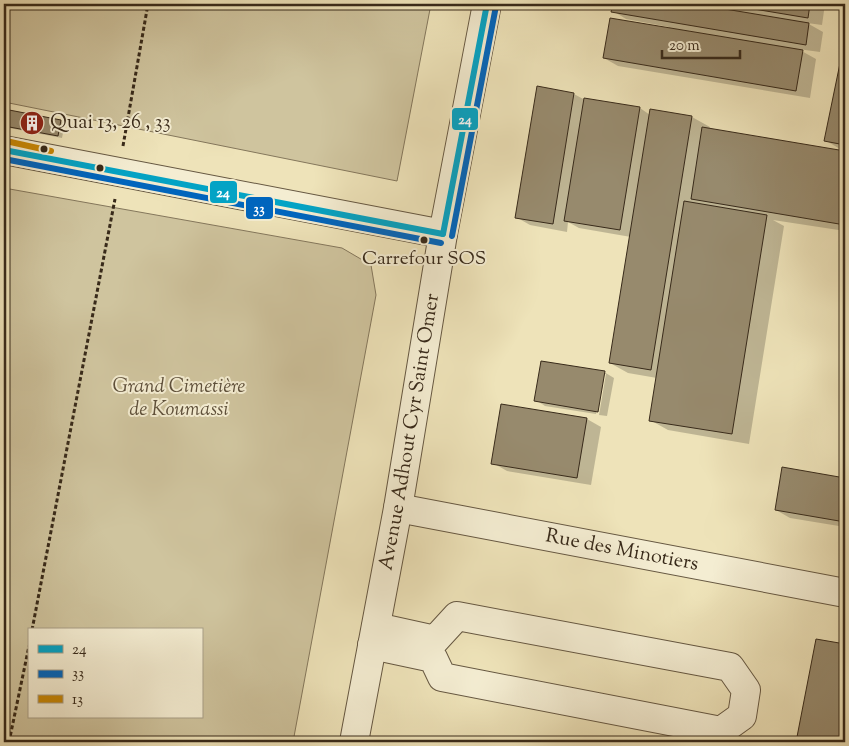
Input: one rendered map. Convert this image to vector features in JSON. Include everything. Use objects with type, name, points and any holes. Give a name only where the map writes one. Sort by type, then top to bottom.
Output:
[{"type":"street","name":"Avenue Adhout Cyr Saint Omer","points":[[354,742],[398,508],[443,234],[487,4]]},
{"type":"street","points":[[4,150],[443,234]]},
{"type":"street","name":"Rue des Minotiers","points":[[398,508],[845,593]]},
{"type":"street","points":[[456,616],[730,667],[746,690],[742,716],[721,731],[442,677],[433,658],[374,636],[435,640],[456,616]]},
{"type":"path","points":[[32,628],[119,173],[148,4]]},
{"type":"path","points":[[9,742],[28,651]]},
{"type":"green space","points":[[4,4],[431,4],[397,181],[4,102]]},
{"type":"green space","name":"Grand Cimetière de Koumassi","points":[[4,188],[342,248],[371,265],[376,295],[293,742],[4,742]]},
{"type":"building","points":[[613,4],[695,4],[809,23],[806,45],[611,12]]},
{"type":"building","points":[[724,4],[810,4],[808,18]]},
{"type":"building","points":[[610,18],[803,50],[796,91],[603,58]]},
{"type":"building","points":[[845,39],[845,145],[824,141]]},
{"type":"building","points":[[537,86],[574,93],[553,224],[515,218]]},
{"type":"building","points":[[584,98],[640,107],[620,230],[564,221]]},
{"type":"building","name":"Quai 13, 26 , 33","points":[[4,109],[61,120],[58,136],[4,126]]},
{"type":"building","points":[[650,109],[692,116],[651,370],[609,363]]},
{"type":"building","points":[[702,127],[845,151],[845,225],[691,199]]},
{"type":"building","points":[[684,201],[767,215],[732,434],[649,421]]},
{"type":"building","points":[[541,361],[605,371],[598,412],[534,401]]},
{"type":"building","points":[[501,404],[587,418],[577,478],[491,464]]},
{"type":"building","points":[[782,467],[845,478],[845,522],[775,510]]},
{"type":"building","points":[[816,639],[845,644],[845,742],[796,742]]},
{"type":"transit line","name":"24","points":[[443,234],[487,4]]},
{"type":"transit line","name":"33","points":[[452,236],[496,6]]},
{"type":"transit line","name":"13","points":[[6,141],[51,151]]},
{"type":"transit line","name":"24","points":[[4,150],[443,234]]},
{"type":"transit line","name":"33","points":[[4,159],[441,243]]},
{"type":"place","name":"Quai 13, 26 , 33","points":[[32,123]]},
{"type":"place","name":"Carrefour SOS","points":[[424,240]]}]
